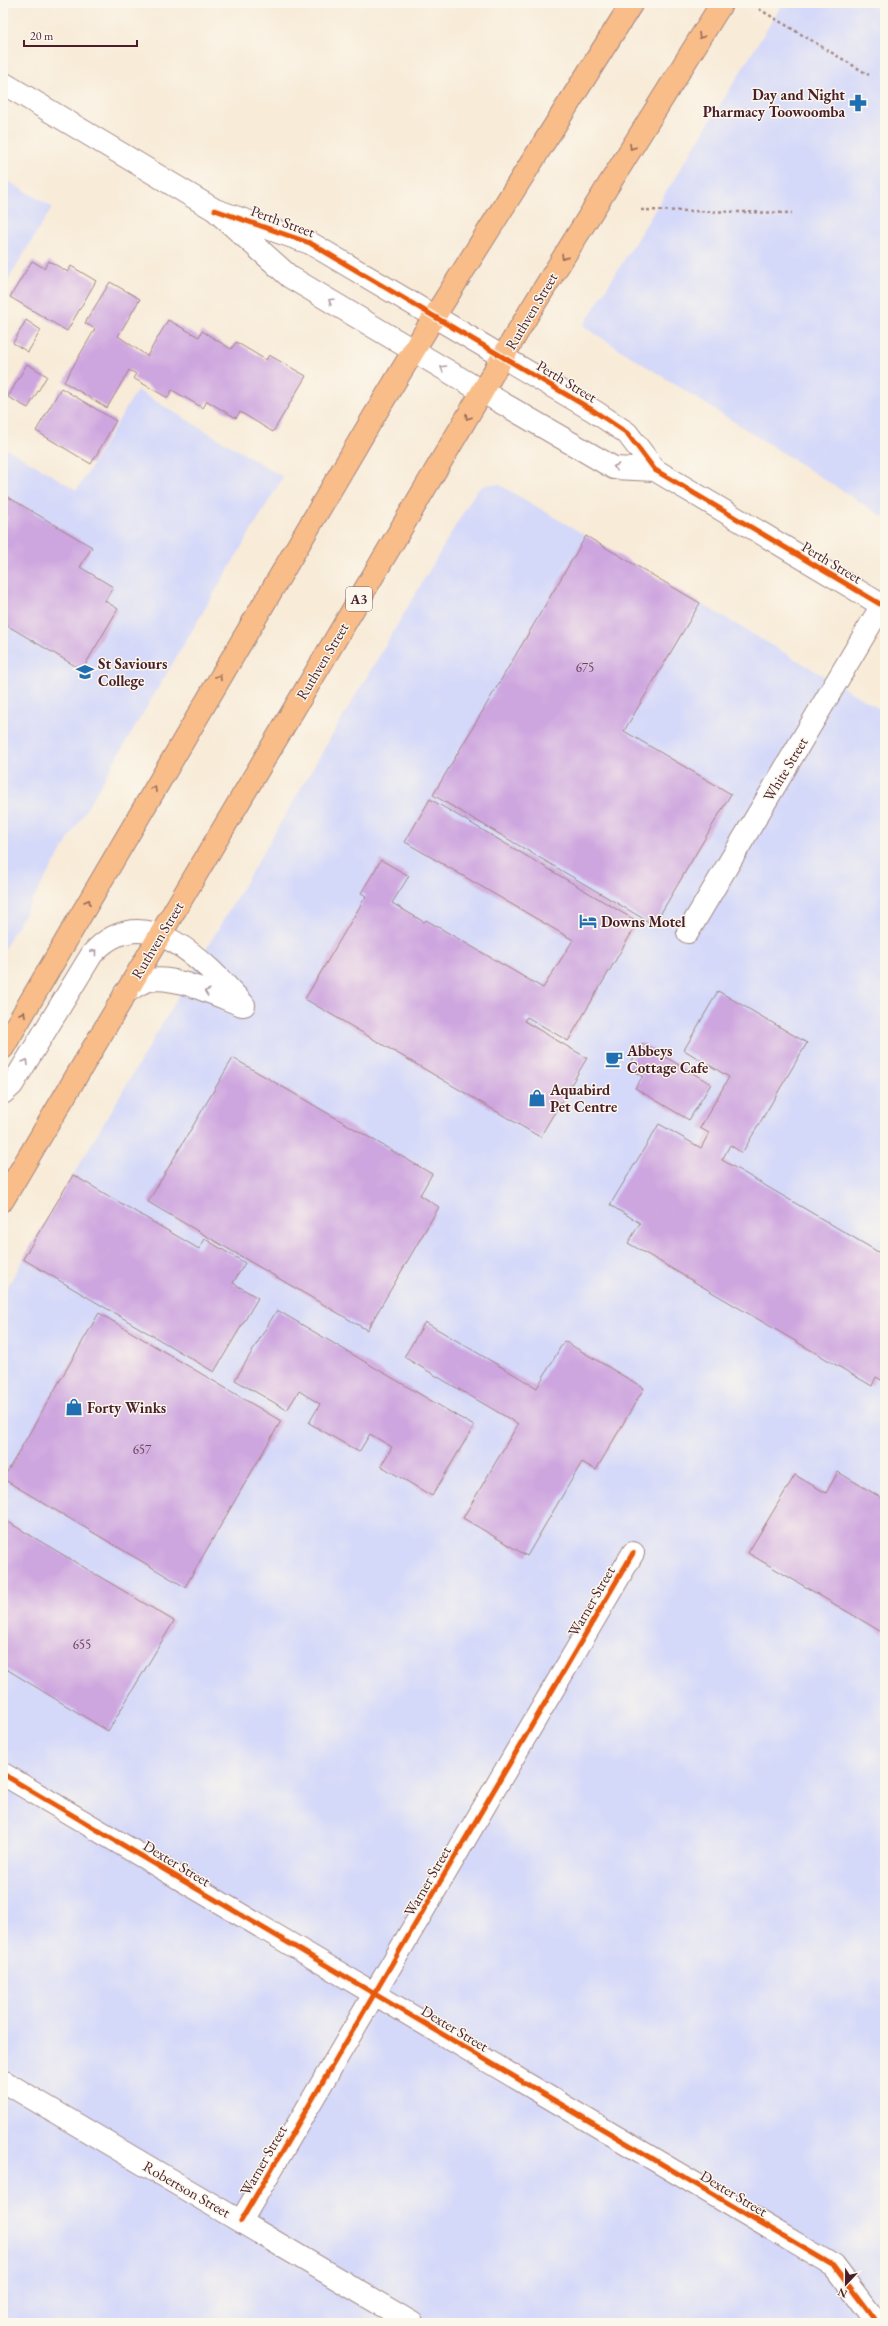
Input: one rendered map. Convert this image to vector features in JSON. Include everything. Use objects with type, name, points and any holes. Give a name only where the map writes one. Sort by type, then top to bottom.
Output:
[{"type":"highway","points":[[3,1048],[208,696],[414,350],[632,3]]},
{"type":"highway","name":"Ruthven Street","points":[[3,1200],[503,358],[722,3]]},
{"type":"street","name":"Perth Street","points":[[3,83],[215,210],[290,277],[483,392],[614,468],[655,470]]},
{"type":"street","name":"Perth Street","points":[[215,210],[310,243],[627,433],[655,470],[884,606]]},
{"type":"street","name":"White Street","points":[[688,932],[884,606]]},
{"type":"street","points":[[3,1093],[12,1085],[92,954],[102,943],[114,934],[128,930],[144,930],[160,935],[188,952],[218,976],[244,1005],[170,980],[150,980],[137,985],[125,993]]},
{"type":"street","name":"Warner Street","points":[[241,2221],[634,1553]]},
{"type":"street","name":"Dexter Street","points":[[3,1774],[834,2266],[877,2323]]},
{"type":"street","name":"Robertson Street","points":[[3,2081],[241,2221],[399,2320]]},
{"type":"path","points":[[759,9],[869,75]]},
{"type":"path","points":[[641,210],[792,213]]},
{"type":"shaded area","points":[[783,3],[885,3],[885,518],[583,326]]},
{"type":"shaded area","points":[[3,178],[52,207],[3,289]]},
{"type":"shaded area","name":"St Saviours College","points":[[137,390],[283,477],[3,950],[3,446],[77,490]]},
{"type":"shaded area","points":[[491,484],[500,485],[885,712],[885,2323],[3,2323],[3,1294],[476,491],[483,486]]},
{"type":"building","points":[[32,261],[44,268],[49,261],[68,272],[71,266],[96,281],[67,331],[10,297]]},
{"type":"building","points":[[110,282],[140,299],[118,336],[147,356],[168,320],[199,337],[202,331],[231,349],[236,342],[266,360],[269,355],[306,376],[273,432],[240,412],[236,418],[207,401],[203,408],[172,390],[168,398],[133,378],[136,374],[129,370],[107,408],[64,382],[95,329],[85,323]]},
{"type":"building","points":[[26,320],[41,330],[28,352],[13,343]]},
{"type":"building","points":[[27,364],[47,376],[28,408],[8,397]]},
{"type":"building","points":[[61,388],[116,421],[91,464],[36,431]]},
{"type":"building","points":[[3,494],[92,547],[80,567],[113,587],[105,601],[118,609],[82,670],[3,623],[3,522],[5,523],[8,517],[3,514]]},
{"type":"building","points":[[586,536],[700,603],[624,731],[731,794],[654,925],[433,795]]},
{"type":"building","points":[[430,799],[638,922],[568,1041],[527,1017],[524,1021],[587,1058],[540,1137],[305,999],[366,896],[361,893],[381,860],[409,876],[392,903],[424,922],[426,920],[543,988],[573,940],[405,842]]},
{"type":"building","points":[[718,991],[807,1043],[742,1153],[730,1145],[722,1160],[885,1256],[885,1382],[876,1377],[872,1386],[628,1243],[640,1223],[610,1205],[659,1124],[701,1148],[709,1133],[700,1128],[729,1077],[684,1050]]},
{"type":"building","points":[[642,1043],[711,1084],[689,1120],[635,1088],[643,1076],[628,1068]]},
{"type":"building","points":[[233,1058],[432,1174],[420,1195],[439,1207],[367,1330],[148,1202]]},
{"type":"building","points":[[73,1175],[199,1249],[205,1239],[245,1263],[233,1283],[258,1298],[214,1372],[23,1259]]},
{"type":"building","points":[[277,1310],[474,1426],[432,1496],[381,1466],[392,1447],[370,1434],[359,1452],[309,1423],[320,1404],[299,1391],[287,1410],[235,1380]]},
{"type":"building","points":[[99,1313],[281,1421],[185,1587],[3,1479]]},
{"type":"building","points":[[425,1322],[537,1388],[564,1341],[644,1388],[596,1470],[582,1462],[527,1556],[463,1518],[518,1424],[404,1357]]},
{"type":"building","points":[[838,1472],[885,1500],[885,1634],[748,1553],[795,1475],[826,1493]]},
{"type":"building","points":[[3,1519],[174,1621],[108,1731],[3,1667]]},
{"type":"cycle path","points":[[215,210],[310,243],[594,411],[627,433],[655,470],[885,607]]},
{"type":"cycle path","points":[[241,2221],[633,1553]]},
{"type":"cycle path","points":[[3,1774],[834,2266],[877,2323]]},
{"type":"place","name":"Day and Night Pharmacy Toowoomba","points":[[858,103]]},
{"type":"place","name":"St Saviours College","points":[[85,672]]},
{"type":"place","name":"Downs Motel","points":[[588,921]]},
{"type":"place","name":"Abbeys Cottage Cafe","points":[[614,1059]]},
{"type":"place","name":"Aquabird Pet Centre","points":[[537,1098]]},
{"type":"place","name":"Forty Winks","points":[[74,1407]]}]
